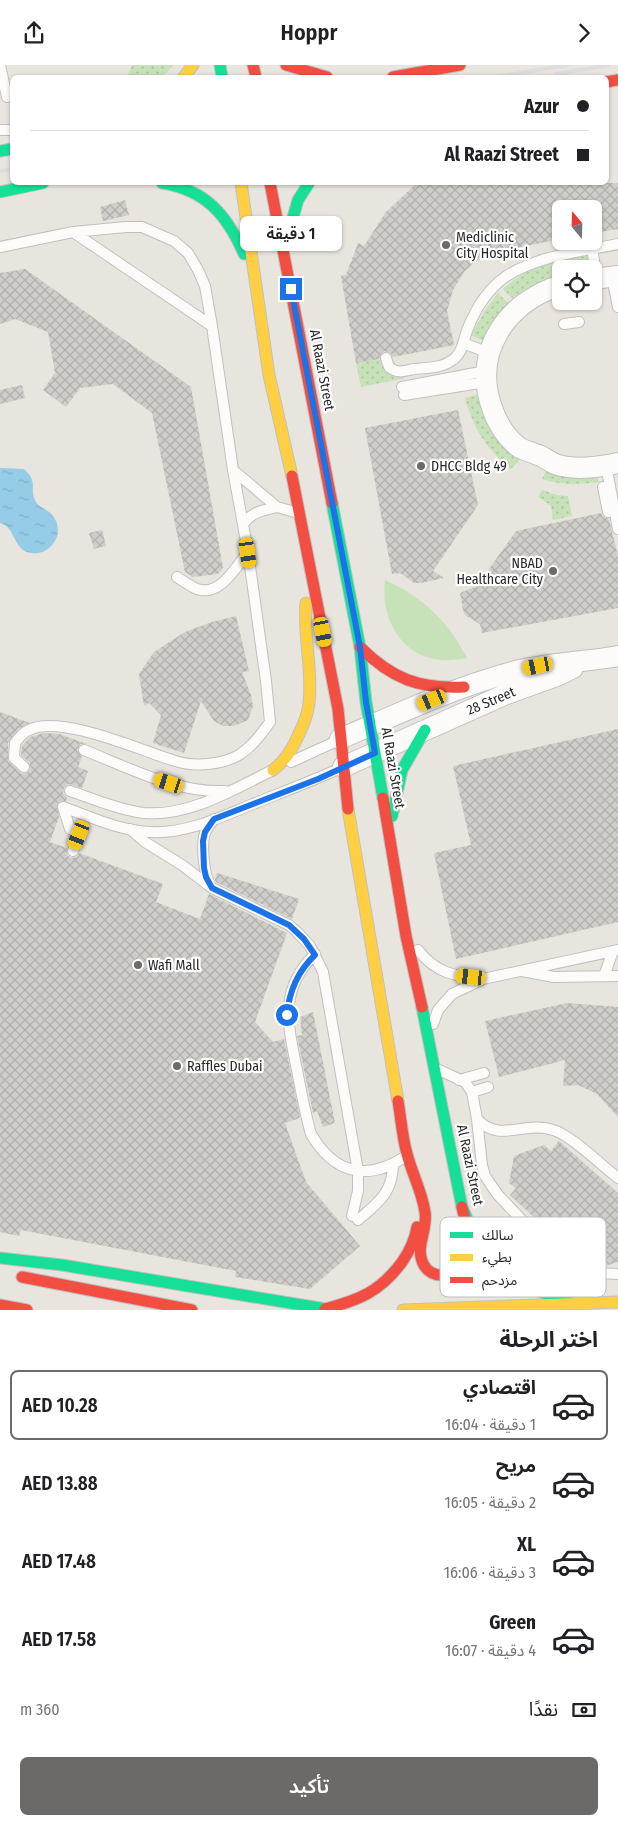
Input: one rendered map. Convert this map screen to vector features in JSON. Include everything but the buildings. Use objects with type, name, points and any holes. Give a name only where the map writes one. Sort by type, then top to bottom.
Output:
[{"type":"main road","points":[[286,65],[320,75]]},
{"type":"main road","points":[[404,75],[460,65]]},
{"type":"main road","points":[[0,192],[33,185]]},
{"type":"main road","points":[[174,185],[185,187],[198,193],[218,208],[232,228],[242,249],[256,290]]},
{"type":"main road","points":[[241,185],[269,375],[301,515],[338,709],[348,810],[407,1155],[426,1222],[421,1253],[422,1262],[427,1270],[440,1276]]},
{"type":"main road","name":"Al Raazi Street","points":[[270,185],[360,647],[370,726],[393,850],[406,936],[430,1040],[462,1207],[466,1217]]},
{"type":"main road","points":[[283,251],[298,200],[308,185]]},
{"type":"main road","points":[[273,770],[283,763],[289,755],[307,710],[309,686],[304,613],[312,577]]},
{"type":"main road","points":[[360,647],[380,666],[409,682],[427,687],[446,689],[464,687]]},
{"type":"main road","points":[[393,850],[392,816],[400,777],[409,755],[425,730]]},
{"type":"main road","points":[[0,1259],[62,1265],[329,1309],[364,1298],[389,1280],[409,1251],[417,1231],[421,1201]]},
{"type":"main road","points":[[462,1207],[464,1217]]},
{"type":"main road","points":[[0,1248],[29,1254],[62,1265]]},
{"type":"main road","points":[[10,1274],[192,1310]]},
{"type":"main road","name":"Al Raazi Street","points":[[554,1297],[571,1303]]},
{"type":"main road","points":[[403,1310],[618,1302]]},
{"type":"main road","points":[[0,1305],[26,1310]]},
{"type":"street","points":[[552,288],[532,297],[518,308],[497,334],[487,369],[489,399],[494,416],[503,431],[519,447],[560,466],[582,468],[608,465]]},
{"type":"street","name":"28 Street","points":[[340,739],[464,687],[501,675],[538,666],[583,662],[618,655]]},
{"type":"street","name":"28 Street","points":[[343,767],[504,695],[559,675],[583,662]]},
{"type":"lane","points":[[0,65],[7,97]]},
{"type":"lane","points":[[0,247],[73,233],[142,227],[174,241],[188,253],[198,269],[204,285],[212,325],[233,470],[248,553],[270,722],[254,744],[238,755],[221,761],[200,764],[176,761],[81,731],[58,726],[34,728],[28,730],[15,743],[14,758],[24,767]]},
{"type":"lane","points":[[73,233],[212,325]]},
{"type":"lane","points":[[602,247],[618,244]]},
{"type":"lane","points":[[386,358],[389,367],[396,371],[444,365],[459,354],[467,329],[482,299],[494,285],[507,276],[544,259],[587,250]]},
{"type":"lane","points":[[592,250],[618,307]]},
{"type":"lane","points":[[564,324],[579,322]]},
{"type":"lane","points":[[403,391],[487,369],[463,343]]},
{"type":"lane","points":[[608,465],[608,511]]},
{"type":"lane","points":[[608,465],[618,529]]},
{"type":"lane","points":[[233,470],[277,507],[301,515]]},
{"type":"lane","points":[[243,523],[248,517],[256,513],[277,507]]},
{"type":"lane","points":[[177,577],[198,589],[214,589],[226,580],[248,553]]},
{"type":"lane","points":[[70,791],[121,808],[144,813],[169,812],[195,805],[231,791],[340,739]]},
{"type":"lane","points":[[84,750],[146,775],[193,790],[231,791]]},
{"type":"lane","points":[[73,851],[79,835],[76,830],[70,829],[63,807],[130,829],[152,833],[182,829],[214,819],[343,767]]},
{"type":"lane","points":[[212,888],[204,868],[203,841],[205,832],[214,819]]},
{"type":"lane","points":[[130,829],[145,843],[182,865],[212,888],[289,925],[304,939],[315,955],[323,972],[358,1171],[355,1218],[385,1195],[393,1175],[393,1164]]},
{"type":"lane","points":[[406,936],[432,965],[445,972],[459,976],[483,979]]},
{"type":"lane","points":[[430,1040],[434,1020],[444,1001],[452,994],[483,979],[616,951]]},
{"type":"lane","points":[[604,977],[616,951]]},
{"type":"lane","points":[[315,955],[301,970],[295,980],[287,1015],[311,1134],[319,1149],[331,1161],[346,1169],[372,1171],[393,1164],[407,1155]]},
{"type":"lane","points":[[521,971],[554,977],[618,976]]},
{"type":"lane","points":[[435,1067],[459,1080],[469,1087],[472,1092],[482,1165],[488,1181],[519,1217]]},
{"type":"lane","points":[[459,1080],[484,1073]]},
{"type":"lane","points":[[472,1092],[488,1087]]},
{"type":"lane","points":[[477,1119],[483,1126],[495,1131],[536,1127],[553,1129],[568,1138],[618,1179]]},
{"type":"green space","points":[[132,65],[174,65],[164,75],[128,75]]},
{"type":"green space","points":[[589,255],[590,260],[564,260]]},
{"type":"green space","points":[[552,263],[552,279],[537,283],[512,298],[503,289],[523,274]]},
{"type":"green space","points":[[498,293],[508,303],[496,317],[484,341],[471,335]]},
{"type":"green space","points":[[381,359],[390,372],[405,378],[361,387],[356,363]]},
{"type":"green space","points":[[477,395],[492,431],[504,446],[520,459],[511,469],[488,446],[472,419],[465,398]]},
{"type":"green space","points":[[547,469],[596,471],[599,482],[570,484],[542,479]]},
{"type":"green space","points":[[542,490],[568,496],[572,516],[553,520],[551,506],[538,497]]},
{"type":"green space","points":[[385,580],[411,594],[433,611],[452,633],[467,658],[443,660],[426,657],[414,651],[404,642],[396,632],[386,607],[384,594]]},
{"type":"water","points":[[0,468],[24,469],[31,478],[33,496],[36,503],[50,513],[56,522],[58,529],[55,542],[45,551],[31,553],[25,551],[18,544],[9,529],[0,523]]},
{"type":"railway","points":[[508,75],[567,65]]},
{"type":"railway","points":[[556,74],[608,65]]},
{"type":"railway","points":[[0,171],[10,169]]},
{"type":"traffic: fast","points":[[220,65],[222,75]]},
{"type":"traffic: fast","points":[[0,151],[10,149]]},
{"type":"traffic: fast","points":[[0,192],[33,185]]},
{"type":"traffic: fast","points":[[172,185],[203,198],[213,207],[230,227],[244,254]]},
{"type":"traffic: fast","points":[[285,245],[298,200],[308,185]]},
{"type":"traffic: fast","points":[[332,503],[360,647],[366,702],[383,798]]},
{"type":"traffic: fast","points":[[392,816],[402,770],[425,730]]},
{"type":"traffic: fast","points":[[422,1007],[462,1207],[466,1217]]},
{"type":"traffic: fast","points":[[0,1258],[62,1265],[332,1310]]},
{"type":"traffic: fast","points":[[554,1297],[571,1303]]},
{"type":"traffic: slow","points":[[186,75],[193,65]]},
{"type":"traffic: slow","points":[[241,185],[269,375],[292,476]]},
{"type":"traffic: slow","points":[[273,770],[285,759],[293,746],[308,707],[310,678],[305,616],[306,603]]},
{"type":"traffic: slow","points":[[348,809],[398,1101]]},
{"type":"traffic: slow","points":[[403,1310],[618,1302]]},
{"type":"traffic: jam","points":[[253,65],[256,75]]},
{"type":"traffic: jam","points":[[286,65],[320,75]]},
{"type":"traffic: jam","points":[[404,75],[460,65]]},
{"type":"traffic: jam","points":[[609,82],[618,80]]},
{"type":"traffic: jam","points":[[270,185],[332,503]]},
{"type":"traffic: jam","points":[[292,476],[338,709],[348,809]]},
{"type":"traffic: jam","points":[[360,647],[383,667],[407,680],[433,686],[464,687]]},
{"type":"traffic: jam","points":[[383,798],[406,936],[422,1007]]},
{"type":"traffic: jam","points":[[398,1101],[405,1147],[422,1197],[425,1212],[425,1224],[420,1249],[422,1261],[432,1273],[440,1275]]},
{"type":"traffic: jam","points":[[462,1207],[464,1217]]},
{"type":"traffic: jam","points":[[325,1309],[359,1298],[385,1281],[407,1254],[417,1227]]},
{"type":"traffic: jam","points":[[22,1277],[192,1310]]},
{"type":"traffic: jam","points":[[0,1305],[27,1310]]},
{"type":"place","name":"Mediclinic City Hospital","points":[[446,245]]},
{"type":"place","name":"DHCC Bldg 49","points":[[421,466]]},
{"type":"place","name":"NBAD Healthcare City","points":[[553,571]]},
{"type":"place","name":"Wafi Mall","points":[[138,965]]},
{"type":"place","name":"Raffles Dubai","points":[[177,1066]]},
{"type":"route","points":[[287,1015],[288,1003],[295,980],[301,970],[315,955],[304,939],[289,925],[212,888],[204,868],[203,841],[205,832],[214,819],[318,779],[375,753],[366,702],[360,647],[291,289]]}]
